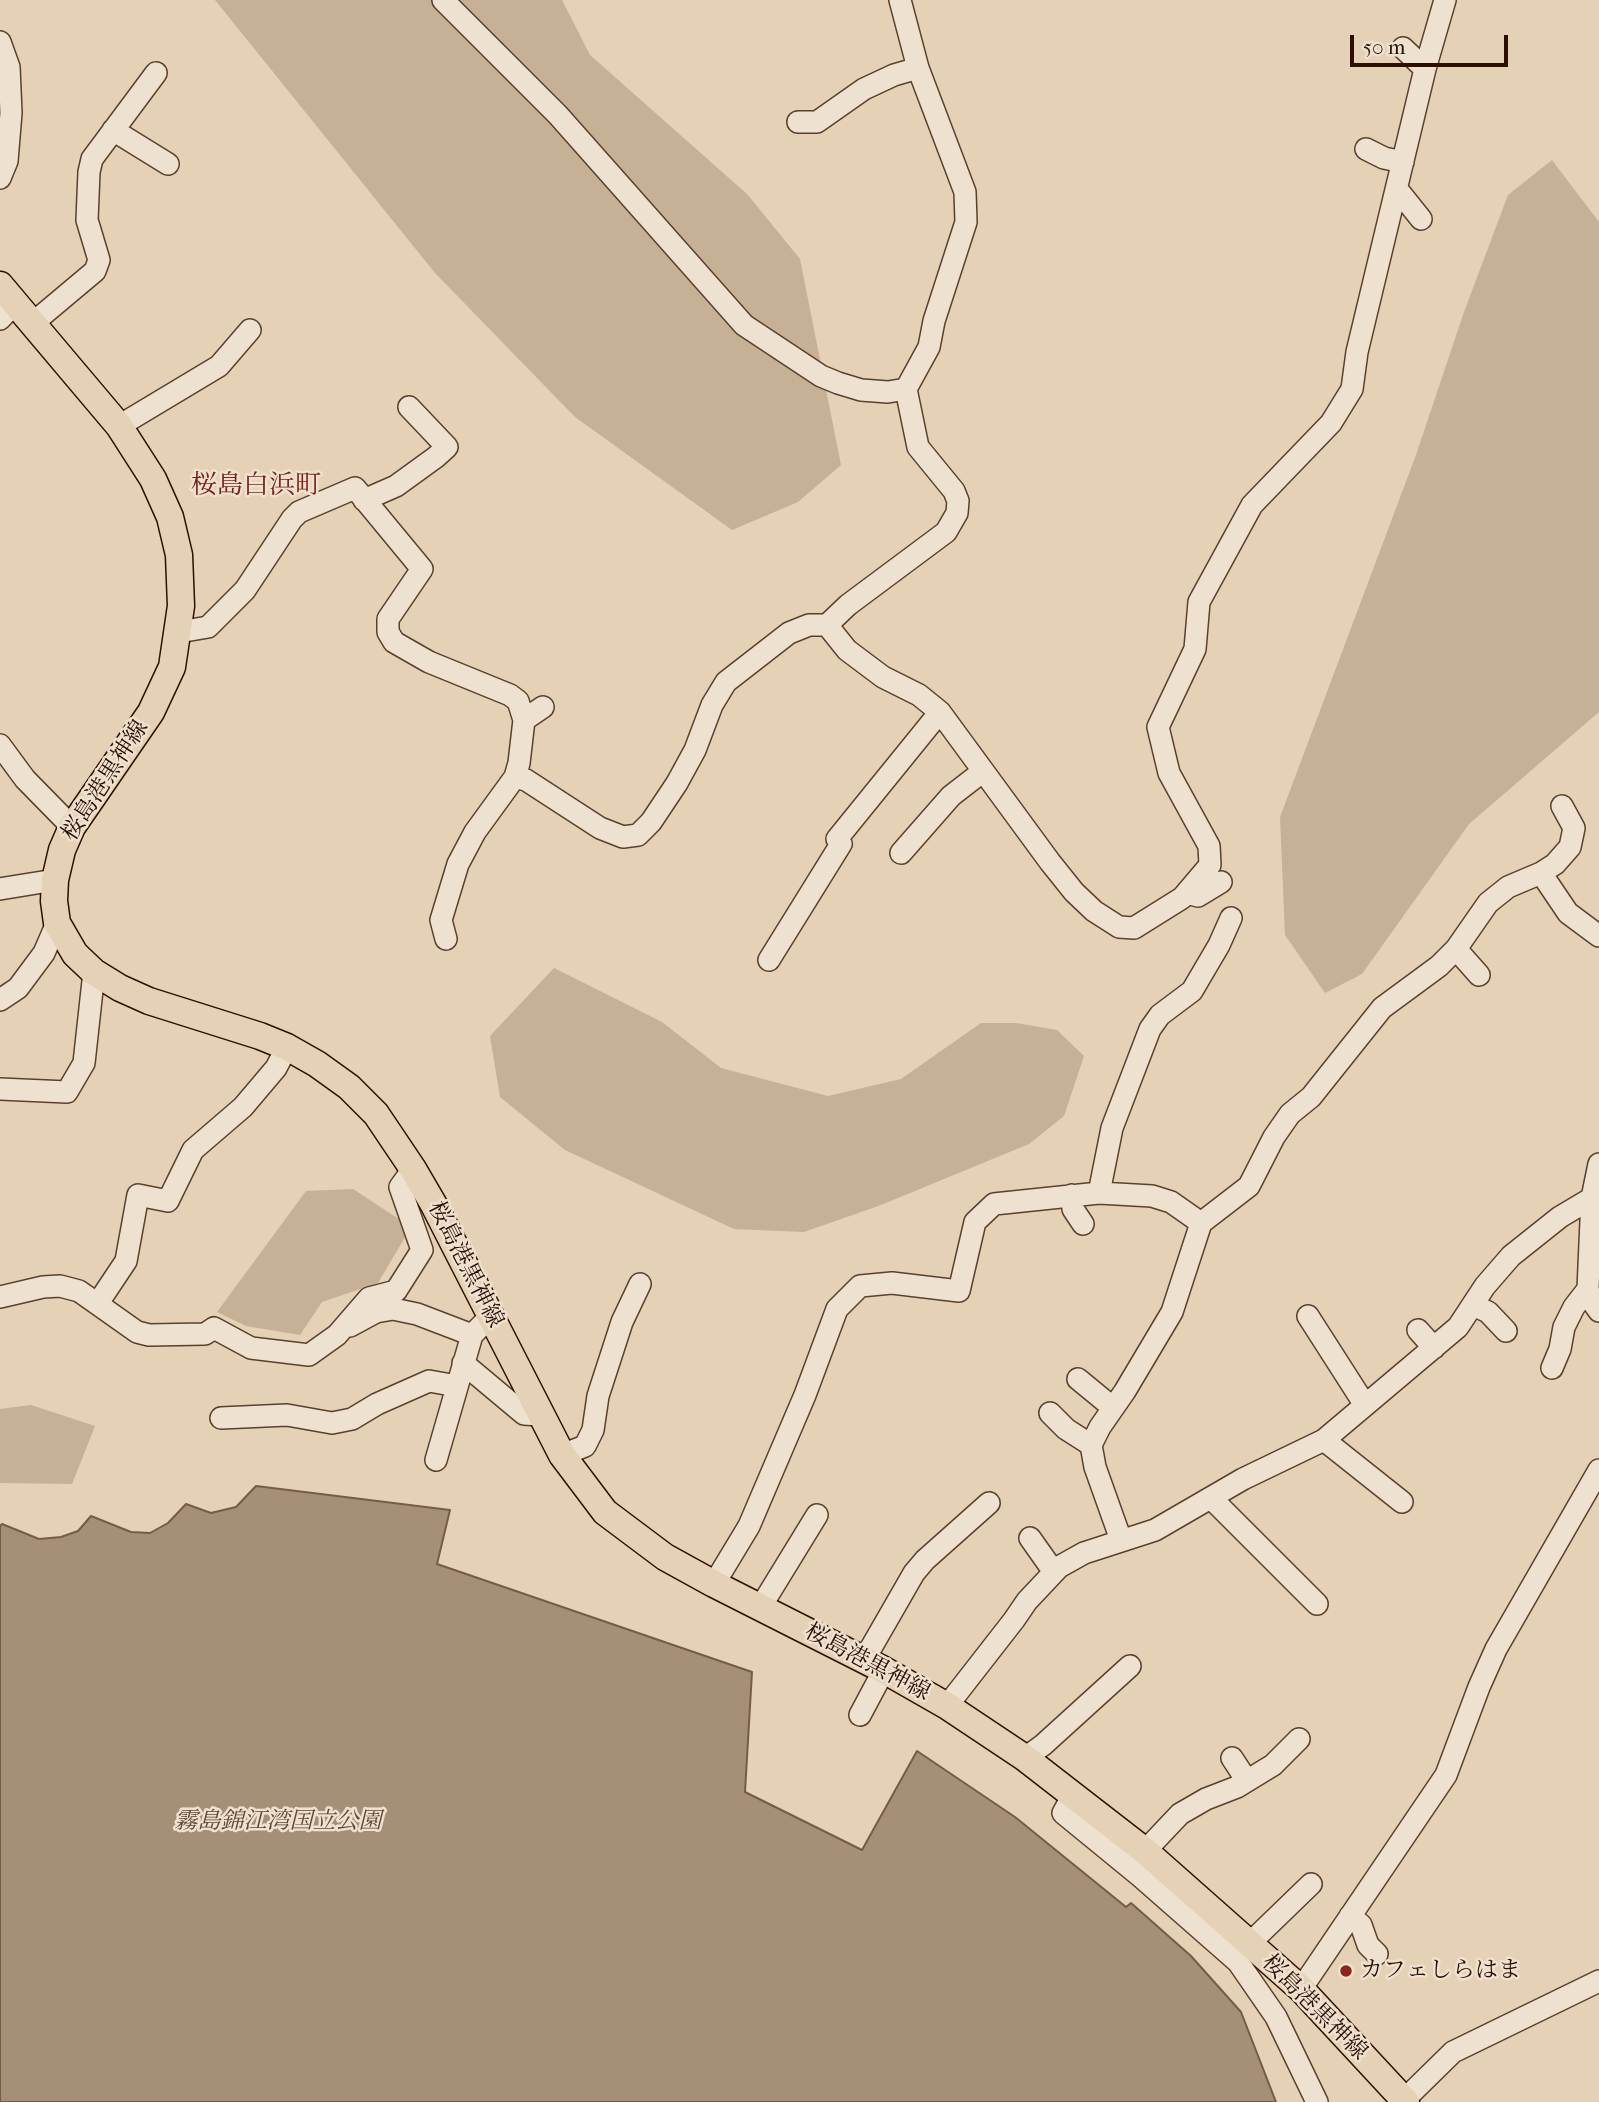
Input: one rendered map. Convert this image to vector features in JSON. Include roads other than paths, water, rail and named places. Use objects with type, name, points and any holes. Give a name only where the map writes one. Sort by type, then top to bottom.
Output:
[{"type":"main road","name":"桜島港黒神線","points":[[5,302],[33,323],[119,426],[153,479],[170,517],[181,579],[179,632],[172,667],[150,712],[72,827],[62,850],[55,880],[54,901],[57,923],[75,954],[94,972],[120,988],[149,1001],[287,1047],[349,1087],[376,1114],[413,1169],[562,1455],[605,1512],[665,1557],[874,1665],[947,1706],[1026,1758],[1145,1851],[1301,1989],[1405,2101]]},
{"type":"street","points":[[443,0],[558,115],[744,325],[821,376],[838,383],[860,390],[906,390]]},
{"type":"street","points":[[515,776],[526,780],[600,828],[623,837],[638,835],[651,822],[677,783],[695,750],[712,705],[726,682],[789,633],[809,625],[827,625],[848,605],[946,532],[957,513],[958,501],[954,491],[918,447],[906,390],[929,347],[933,321],[966,222],[965,192],[918,68],[900,0]]},
{"type":"street","points":[[827,625],[846,650],[883,677],[919,695],[940,712],[982,772],[1074,891],[1094,911],[1119,927],[1134,928],[1187,893],[1210,865],[1209,846],[1169,773],[1158,726],[1195,649],[1199,602],[1252,505],[1331,423],[1352,389],[1357,352],[1425,69],[1445,0]]},
{"type":"street","points":[[0,42],[9,67],[11,113],[6,161],[0,178]]},
{"type":"street","points":[[1403,48],[1425,69]]},
{"type":"street","points":[[798,122],[817,122],[864,89],[894,75],[918,68]]},
{"type":"street","points":[[33,323],[95,271],[99,260],[86,220],[89,172],[97,151],[156,73]]},
{"type":"street","points":[[113,130],[168,164]]},
{"type":"street","points":[[1366,149],[1384,158],[1403,162]]},
{"type":"street","points":[[1397,189],[1421,219]]},
{"type":"street","points":[[119,426],[219,366],[250,330]]},
{"type":"street","points":[[364,500],[396,486],[447,447],[410,407]]},
{"type":"street","points":[[179,632],[208,627],[245,590],[299,512],[355,488],[422,569],[388,619],[388,632],[394,642],[429,662],[510,695],[518,701],[524,720],[515,776],[475,832],[458,864],[441,920],[446,939]]},
{"type":"street","points":[[524,720],[543,707]]},
{"type":"street","points":[[769,960],[841,844],[837,839],[940,712]]},
{"type":"street","points":[[0,745],[25,779],[72,827]]},
{"type":"street","points":[[901,853],[951,796],[982,772]]},
{"type":"street","points":[[1121,1541],[1095,1468],[1091,1445],[1172,1312],[1202,1223],[1249,1186],[1274,1137],[1290,1114],[1311,1097],[1382,1009],[1439,966],[1456,949],[1488,903],[1507,887],[1555,864],[1570,847],[1574,828],[1562,806]]},
{"type":"street","points":[[1541,873],[1567,913],[1599,936]]},
{"type":"street","points":[[0,889],[55,880]]},
{"type":"street","points":[[1187,893],[1198,895],[1221,882]]},
{"type":"street","points":[[1099,1193],[1112,1128],[1150,1029],[1160,1015],[1192,991],[1219,945],[1231,918]]},
{"type":"street","points":[[0,1000],[18,988],[44,953],[57,923]]},
{"type":"street","points":[[1456,949],[1479,975]]},
{"type":"street","points":[[0,1088],[68,1092],[84,1062],[94,972]]},
{"type":"street","points":[[98,1303],[126,1261],[138,1195],[168,1201],[193,1150],[243,1107],[276,1068],[287,1047]]},
{"type":"street","points":[[1599,1164],[1592,1198],[1588,1289],[1599,1311]]},
{"type":"street","points":[[0,1297],[60,1286],[79,1291],[137,1332],[149,1335],[205,1334],[214,1328],[251,1348],[309,1355],[369,1298],[396,1291],[422,1250],[400,1187],[413,1169]]},
{"type":"street","points":[[713,1584],[749,1526],[805,1395],[837,1309],[860,1286],[892,1283],[959,1291],[975,1222],[994,1204],[1099,1193],[1152,1196],[1171,1202],[1202,1223]]},
{"type":"street","points":[[1072,1195],[1073,1209],[1083,1224]]},
{"type":"street","points":[[947,1706],[1027,1601],[1059,1567],[1084,1553],[1155,1530],[1243,1479],[1324,1440],[1458,1327],[1511,1256],[1560,1217],[1592,1198]]},
{"type":"street","points":[[562,1455],[585,1446],[593,1430],[598,1396],[622,1322],[640,1284]]},
{"type":"street","points":[[1552,1368],[1557,1359],[1563,1327],[1588,1289]]},
{"type":"street","points":[[1472,1305],[1488,1312],[1506,1331]]},
{"type":"street","points":[[334,1332],[376,1312],[393,1309],[417,1314],[472,1335]]},
{"type":"street","points":[[436,1460],[472,1335],[491,1316]]},
{"type":"street","points":[[1308,1316],[1365,1405]]},
{"type":"street","points":[[1418,1330],[1434,1348]]},
{"type":"street","points":[[463,1363],[524,1414],[540,1415]]},
{"type":"street","points":[[1078,1379],[1112,1407]]},
{"type":"street","points":[[221,1418],[287,1415],[332,1423],[352,1419],[377,1404],[429,1381],[457,1386]]},
{"type":"street","points":[[1050,1413],[1066,1429],[1091,1445]]},
{"type":"street","points":[[1324,1440],[1402,1502]]},
{"type":"street","points":[[1301,1989],[1446,1775],[1496,1649],[1599,1470]]},
{"type":"street","points":[[1211,1498],[1317,1604]]},
{"type":"street","points":[[860,1714],[874,1665],[914,1573],[989,1503]]},
{"type":"street","points":[[1577,1508],[1599,1510]]},
{"type":"street","points":[[760,1608],[817,1515]]},
{"type":"street","points":[[1030,1538],[1054,1572]]},
{"type":"street","points":[[1026,1758],[1044,1745],[1130,1666]]},
{"type":"street","points":[[1145,1851],[1180,1814],[1273,1765],[1299,1739]]},
{"type":"street","points":[[1232,1758],[1247,1781]]},
{"type":"street","points":[[1073,1795],[1063,1813],[1238,1962],[1276,2017],[1317,2102]]},
{"type":"street","points":[[1249,1944],[1311,1884]]},
{"type":"street","points":[[1350,1916],[1361,1925],[1368,1945],[1377,1954]]},
{"type":"street","points":[[1405,2101],[1453,2052],[1599,1982]]},
{"type":"place","name":"カフェしらはま","points":[[1346,1971]]},
{"type":"district","name":"桜島白浜町","points":[[256,487]]},
{"type":"park label","name":"霧島錦江湾国立公園","points":[[278,1822]]}]
